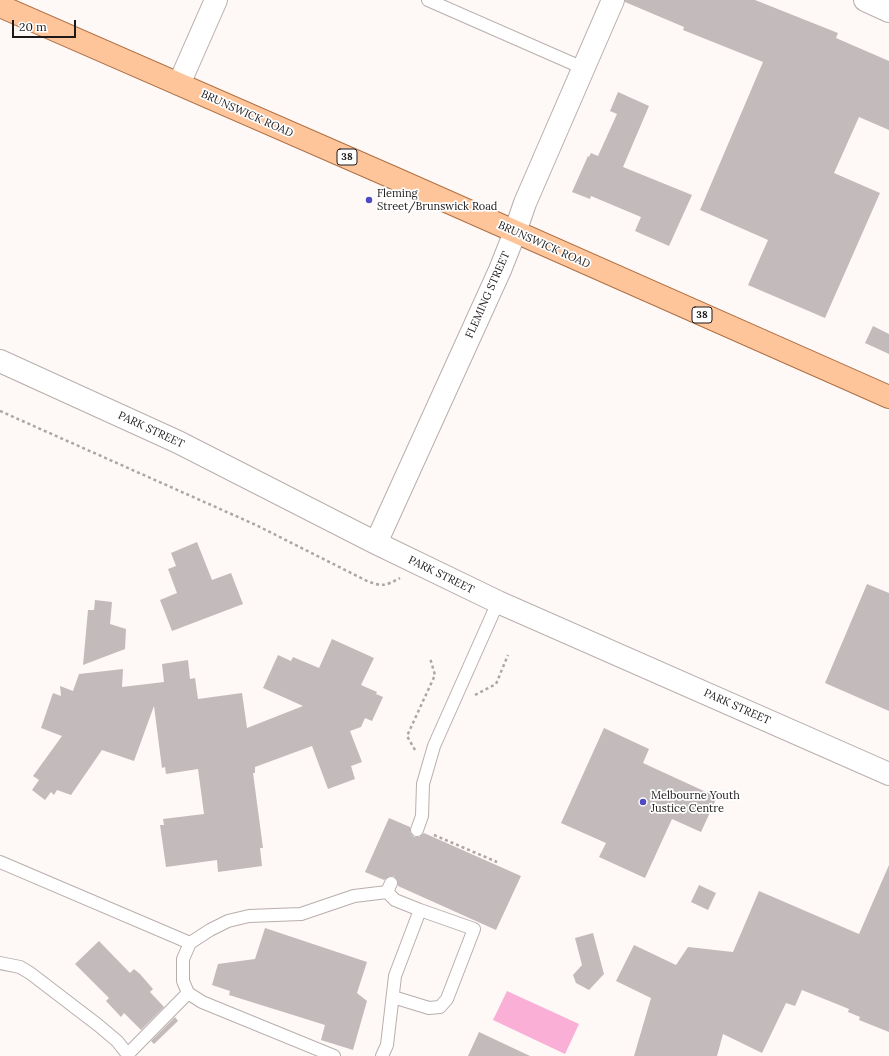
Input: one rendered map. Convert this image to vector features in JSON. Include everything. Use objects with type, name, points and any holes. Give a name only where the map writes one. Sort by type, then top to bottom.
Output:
[{"type":"main road","name":"BRUNSWICK ROAD","points":[[0,6],[889,398]]},
{"type":"street","points":[[179,84],[216,0]]},
{"type":"street","name":"FLEMING STREET","points":[[376,543],[500,270],[525,203],[613,0]]},
{"type":"street","points":[[865,0],[889,11]]},
{"type":"street","name":"PARK STREET","points":[[0,361],[178,442],[376,543],[498,602],[889,774]]},
{"type":"lane","points":[[428,0],[583,68]]},
{"type":"lane","points":[[417,830],[422,816],[423,784],[434,746],[498,602]]},
{"type":"lane","points":[[0,862],[190,943]]},
{"type":"lane","points":[[334,1056],[202,1002],[188,993],[183,981],[182,970],[183,959],[190,943],[210,930],[228,921],[249,916],[301,914],[354,896],[389,888],[395,900],[474,929],[447,999],[440,1007],[429,1008],[393,997]]},
{"type":"lane","points":[[382,1056],[386,1045],[395,976],[420,910]]},
{"type":"lane","points":[[0,963],[20,968],[30,973],[98,1025],[117,1041],[129,1055],[188,993]]},
{"type":"path","points":[[0,411],[256,525],[381,586],[387,585],[423,566]]},
{"type":"path","points":[[473,697],[496,684],[508,655]]},
{"type":"path","points":[[429,761],[419,756],[407,736],[435,674],[430,658]]},
{"type":"path","points":[[433,834],[497,862]]},
{"type":"shaded area","points":[[507,991],[579,1024],[565,1054],[493,1020]]},
{"type":"building","points":[[625,0],[755,0],[838,33],[836,38],[889,61],[889,130],[859,117],[834,173],[880,193],[825,318],[748,285],[768,240],[700,210],[763,62],[683,30],[684,27],[625,2]]},
{"type":"building","points":[[618,92],[649,106],[623,167],[692,195],[669,246],[635,231],[641,217],[591,196],[590,199],[572,192],[588,156],[589,157],[591,153],[598,156],[617,114],[610,111]]},
{"type":"building","points":[[873,326],[889,334],[889,354],[865,343]]},
{"type":"building","points":[[197,542],[212,580],[231,573],[243,604],[172,631],[160,600],[177,593],[168,569],[176,566],[171,553]]},
{"type":"building","points":[[867,584],[889,593],[889,711],[825,683]]},
{"type":"building","points":[[95,600],[112,602],[110,624],[126,629],[125,649],[83,665],[88,610],[94,610]]},
{"type":"building","points":[[332,639],[374,658],[361,685],[377,692],[376,694],[383,697],[372,721],[365,718],[361,727],[350,731],[362,762],[351,766],[355,779],[328,789],[312,746],[255,767],[255,773],[253,773],[263,848],[260,848],[262,866],[218,872],[217,860],[166,867],[160,825],[164,825],[163,819],[204,814],[198,769],[166,774],[165,767],[162,768],[154,706],[134,761],[102,750],[71,795],[57,790],[54,795],[51,792],[45,800],[32,790],[39,780],[33,776],[62,736],[41,728],[53,693],[61,696],[60,686],[73,691],[79,674],[123,669],[122,687],[164,682],[162,664],[188,660],[190,679],[195,678],[198,699],[242,693],[247,728],[303,706],[263,688],[278,655],[291,661],[293,657],[319,668]]},
{"type":"building","name":"Melbourne Youth Justice Centre","points":[[604,728],[649,749],[643,763],[717,797],[701,832],[672,819],[645,878],[599,857],[606,843],[561,823]]},
{"type":"building","points":[[389,818],[410,827],[410,832],[414,837],[419,837],[424,833],[521,876],[496,930],[398,886],[398,882],[394,876],[390,876],[384,880],[365,872]]},
{"type":"building","points":[[889,865],[889,1032],[859,1020],[860,1017],[848,1012],[849,1009],[802,990],[795,1006],[786,1003],[762,1053],[723,1034],[717,1056],[634,1056],[651,998],[616,981],[634,945],[676,965],[688,947],[733,952],[759,891],[859,934]]},
{"type":"building","points":[[699,885],[716,893],[708,910],[691,902]]},
{"type":"building","points":[[265,928],[367,962],[357,993],[367,1001],[353,1050],[321,1040],[325,1025],[229,995],[230,991],[212,985],[218,964],[255,959]]},
{"type":"building","points":[[593,933],[604,974],[589,990],[576,983],[573,975],[582,965],[575,938]]},
{"type":"building","points":[[99,941],[130,973],[134,969],[140,974],[153,989],[150,992],[164,1007],[141,1030],[124,1013],[121,1017],[106,1001],[109,998],[75,964]]},
{"type":"building","points":[[175,1017],[178,1021],[154,1044],[151,1041]]},
{"type":"building","points":[[479,1032],[530,1056],[468,1056]]},
{"type":"place","name":"Fleming Street/Brunswick Road","points":[[369,200]]},
{"type":"place","name":"Melbourne Youth Justice Centre","points":[[643,802]]}]
